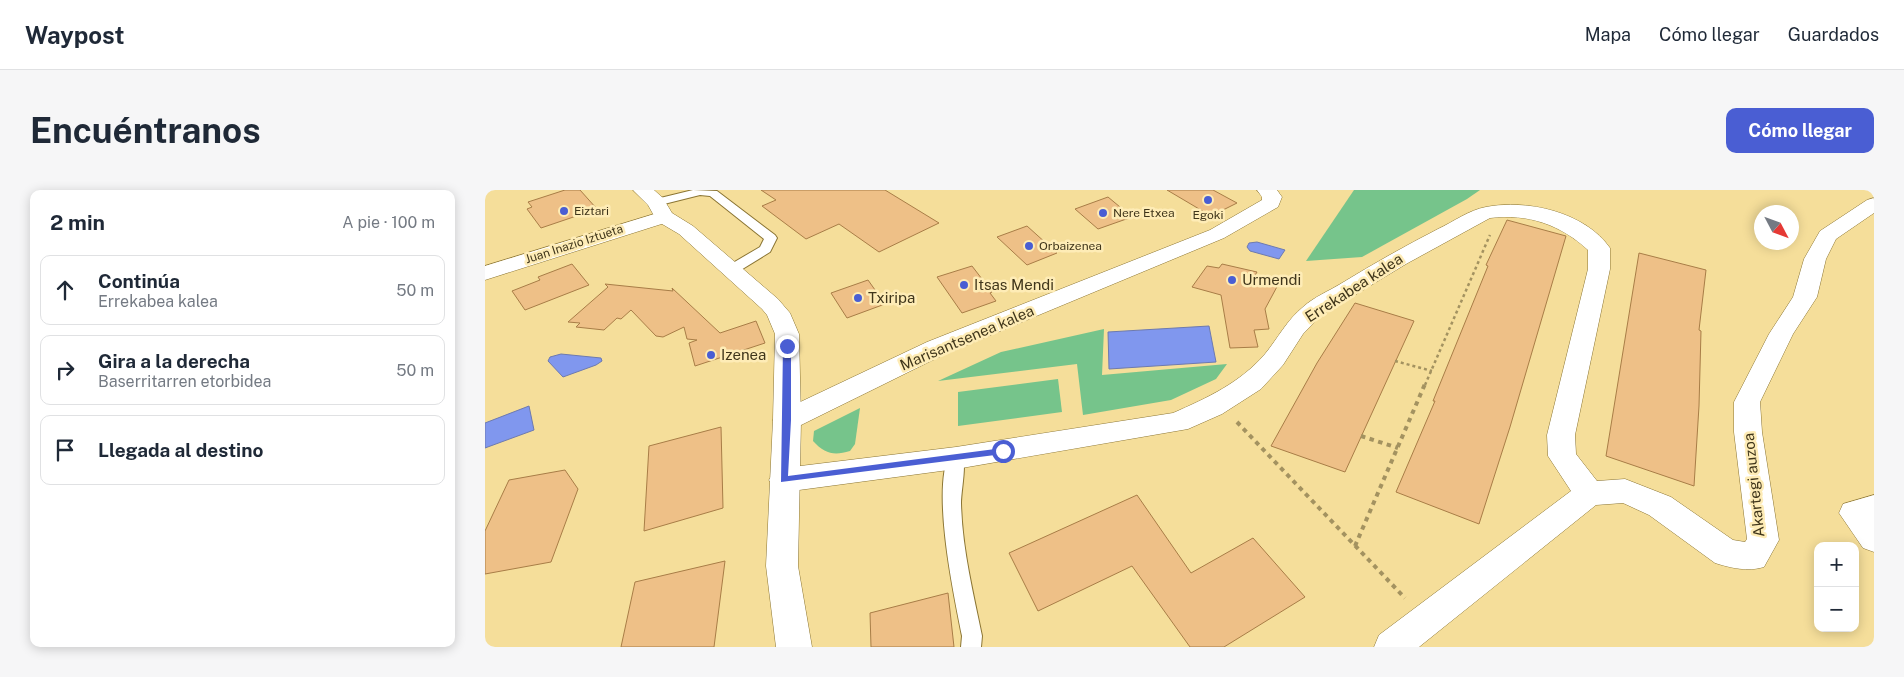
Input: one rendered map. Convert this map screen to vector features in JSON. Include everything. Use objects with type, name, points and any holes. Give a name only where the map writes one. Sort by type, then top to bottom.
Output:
[{"type":"street","name":"Marisantsenea kalea","points":[[787,420],[936,348],[1217,234],[1271,203],[1272,197],[1267,190]]},
{"type":"street","points":[[654,203],[770,304],[783,323],[787,340],[787,420],[782,566],[794,647]]},
{"type":"street","name":"Juan Inazio Iztueta","points":[[485,273],[654,203]]},
{"type":"street","name":"Akartegi auzoa","points":[[1589,494],[1625,491],[1660,506],[1726,553],[1753,557],[1763,540],[1748,432],[1747,402],[1781,334],[1805,297],[1815,259],[1827,236],[1874,204]]},
{"type":"street","name":"Errekabea kalea","points":[[784,480],[956,458],[1178,422],[1219,403],[1252,383],[1274,359],[1294,329],[1312,311],[1398,259],[1485,213],[1500,210],[1529,212],[1556,219],[1580,231],[1599,248],[1599,269],[1561,435],[1562,456],[1589,494]]},
{"type":"street","points":[[1392,647],[1589,494]]},
{"type":"street","points":[[1874,507],[1854,513],[1874,539]]},
{"type":"lane","points":[[654,203],[700,192],[713,193],[771,238],[765,249],[731,270]]},
{"type":"lane","points":[[956,458],[953,475],[955,542],[972,636],[971,647]]},
{"type":"path","points":[[1355,546],[1500,210]]},
{"type":"path","points":[[1395,361],[1431,371]]},
{"type":"path","points":[[1219,403],[1426,620]]},
{"type":"path","points":[[1361,436],[1398,448]]},
{"type":"green space","points":[[1354,190],[1480,190],[1362,257],[1306,261]]},
{"type":"green space","points":[[1104,329],[1102,375],[1227,364],[1216,379],[1171,400],[1083,415],[1077,364],[938,381],[1001,352]]},
{"type":"green space","points":[[1058,379],[1062,412],[958,426],[958,392]]},
{"type":"green space","points":[[860,408],[855,444],[850,451],[830,453],[813,441],[814,431]]},
{"type":"water","points":[[1257,242],[1285,250],[1279,259],[1250,251],[1247,247],[1249,243]]},
{"type":"water","points":[[1209,326],[1216,362],[1109,369],[1108,332]]},
{"type":"water","points":[[561,354],[601,358],[602,361],[563,377],[548,361],[550,357]]},
{"type":"water","points":[[529,406],[534,430],[485,448],[485,423]]},
{"type":"building","name":"Eiztari","points":[[565,190],[580,190],[597,209],[541,228],[527,209],[532,207],[528,202]]},
{"type":"building","points":[[761,190],[885,190],[939,223],[879,252],[839,224],[806,239],[762,206],[776,200]]},
{"type":"building","name":"Egoki","points":[[1167,190],[1213,190],[1237,203],[1211,216]]},
{"type":"building","name":"Nere Etxea","points":[[1108,197],[1132,217],[1098,229],[1075,209]]},
{"type":"building","points":[[1507,220],[1566,236],[1510,427],[1479,524],[1396,492],[1435,401],[1433,401],[1488,266],[1486,265]]},
{"type":"building","name":"Orbaizenea","points":[[1027,226],[1057,253],[1027,265],[997,237]]},
{"type":"building","points":[[1639,253],[1706,270],[1699,330],[1701,331],[1699,406],[1694,486],[1606,456]]},
{"type":"building","points":[[572,264],[589,285],[525,310],[512,291],[540,280],[538,277]]},
{"type":"building","points":[[1222,264],[1257,272],[1254,277],[1279,283],[1265,309],[1269,329],[1254,330],[1258,347],[1230,348],[1221,295],[1192,287],[1207,266],[1219,268]]},
{"type":"building","name":"Itsas Mendi","points":[[972,266],[992,292],[990,293],[996,301],[962,313],[937,277]]},
{"type":"building","name":"Txiripa","points":[[868,280],[885,304],[847,318],[831,293]]},
{"type":"building","points":[[605,284],[673,291],[672,288],[720,333],[756,321],[765,343],[695,366],[689,343],[697,340],[687,339],[684,327],[663,337],[656,336],[631,310],[621,319],[617,318],[604,330],[576,327],[580,323],[568,322],[608,287]]},
{"type":"building","points":[[1355,303],[1414,321],[1345,472],[1271,446],[1317,363]]},
{"type":"building","points":[[721,427],[723,508],[644,531],[649,446]]},
{"type":"building","points":[[565,470],[578,489],[551,562],[485,574],[485,531],[509,480]]},
{"type":"building","points":[[1137,495],[1191,573],[1253,538],[1305,597],[1224,647],[1190,647],[1132,566],[1038,611],[1009,553]]},
{"type":"building","points":[[725,561],[714,647],[621,647],[635,582]]},
{"type":"building","points":[[948,593],[954,647],[871,647],[870,613]]},
{"type":"place","name":"Egoki","points":[[1208,200]]},
{"type":"place","name":"Eiztari","points":[[564,211]]},
{"type":"place","name":"Nere Etxea","points":[[1103,213]]},
{"type":"place","name":"Orbaizenea","points":[[1029,246]]},
{"type":"place","name":"Urmendi","points":[[1232,280]]},
{"type":"place","name":"Itsas Mendi","points":[[964,285]]},
{"type":"place","name":"Txiripa","points":[[858,298]]},
{"type":"place","name":"Izenea","points":[[711,355]]},
{"type":"route","points":[[787,346],[787,420],[784,480],[1003,451]]}]
